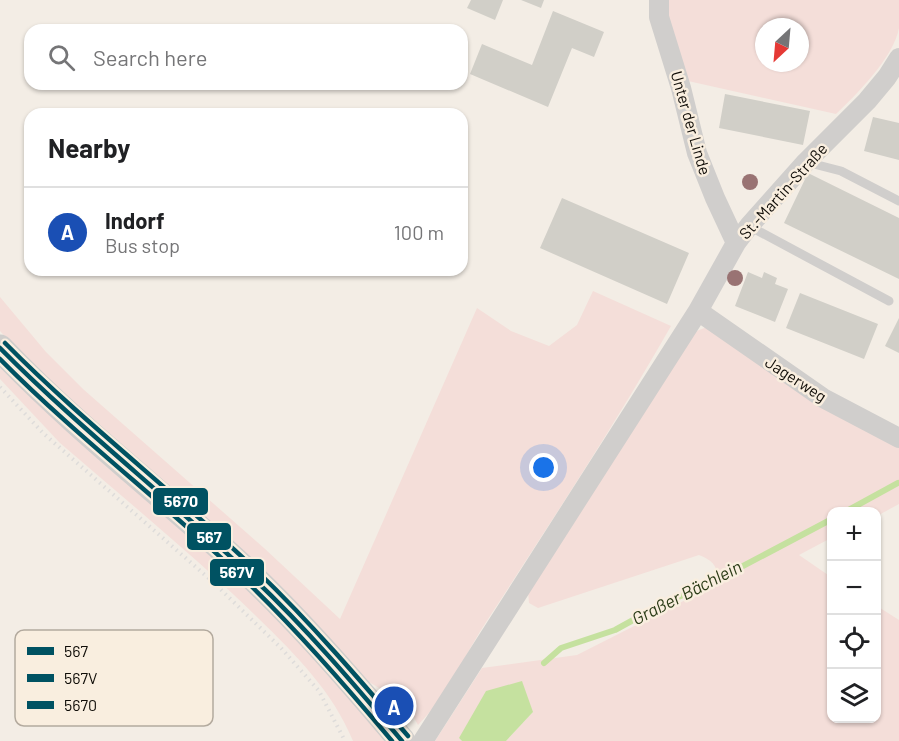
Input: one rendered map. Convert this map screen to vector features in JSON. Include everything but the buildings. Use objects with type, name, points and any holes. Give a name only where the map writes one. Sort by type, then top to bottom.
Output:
[{"type":"street","name":"Unter der Linde","points":[[659,0],[659,17],[681,88],[697,153],[736,243]]},
{"type":"street","name":"St.-Martin-Straße","points":[[423,741],[698,311],[736,243],[806,162],[867,101],[899,58]]},
{"type":"street","name":"Jagerweg","points":[[698,311],[823,398],[899,438]]},
{"type":"street","points":[[0,348],[36,386],[231,557],[284,608],[354,683],[402,741]]},
{"type":"lane","points":[[806,162],[841,171],[899,201]]},
{"type":"lane","points":[[749,226],[889,301]]},
{"type":"path","points":[[0,387],[43,433],[206,575],[281,648],[319,691],[345,741]]},
{"type":"shaded area","points":[[666,0],[899,0],[899,28],[890,51],[873,75],[836,114],[688,81],[665,15]]},
{"type":"shaded area","points":[[593,291],[671,326],[605,437],[488,619],[447,688],[418,725],[398,699],[362,678],[34,368],[0,331],[0,297],[46,352],[83,389],[264,548],[340,619],[477,308],[511,331],[549,346],[577,325]]},
{"type":"shaded area","points":[[707,327],[899,444],[899,504],[881,514],[881,507],[827,507],[827,540],[799,555],[827,574],[827,723],[881,723],[881,609],[899,620],[899,741],[506,741],[533,712],[459,738],[462,741],[435,741],[482,668],[577,655],[715,585],[717,574],[715,566],[699,555],[538,608],[529,603],[528,591],[694,332]]},
{"type":"shaded area","points":[[0,362],[251,587],[386,741],[353,741],[335,706],[300,661],[211,574],[60,443],[0,379]]},
{"type":"shaded area","points":[[522,681],[533,712],[506,741],[462,741],[459,738],[486,691]]},
{"type":"waterway","name":"Graßer Bächlein","points":[[854,507],[898,483]]},
{"type":"waterway","name":"Graßer Bächlein","points":[[544,663],[561,648],[615,630],[664,603],[709,584],[827,522]]},
{"type":"transit line","name":"5670","points":[[5,343],[35,373],[195,514],[278,591],[408,736]]},
{"type":"transit line","name":"567","points":[[0,348],[30,378],[272,596],[366,698],[402,741]]},
{"type":"transit line","name":"567V","points":[[0,359],[60,416],[247,582],[322,660],[392,741]]},
{"type":"place","name":"Indorf","points":[[394,706]]}]
